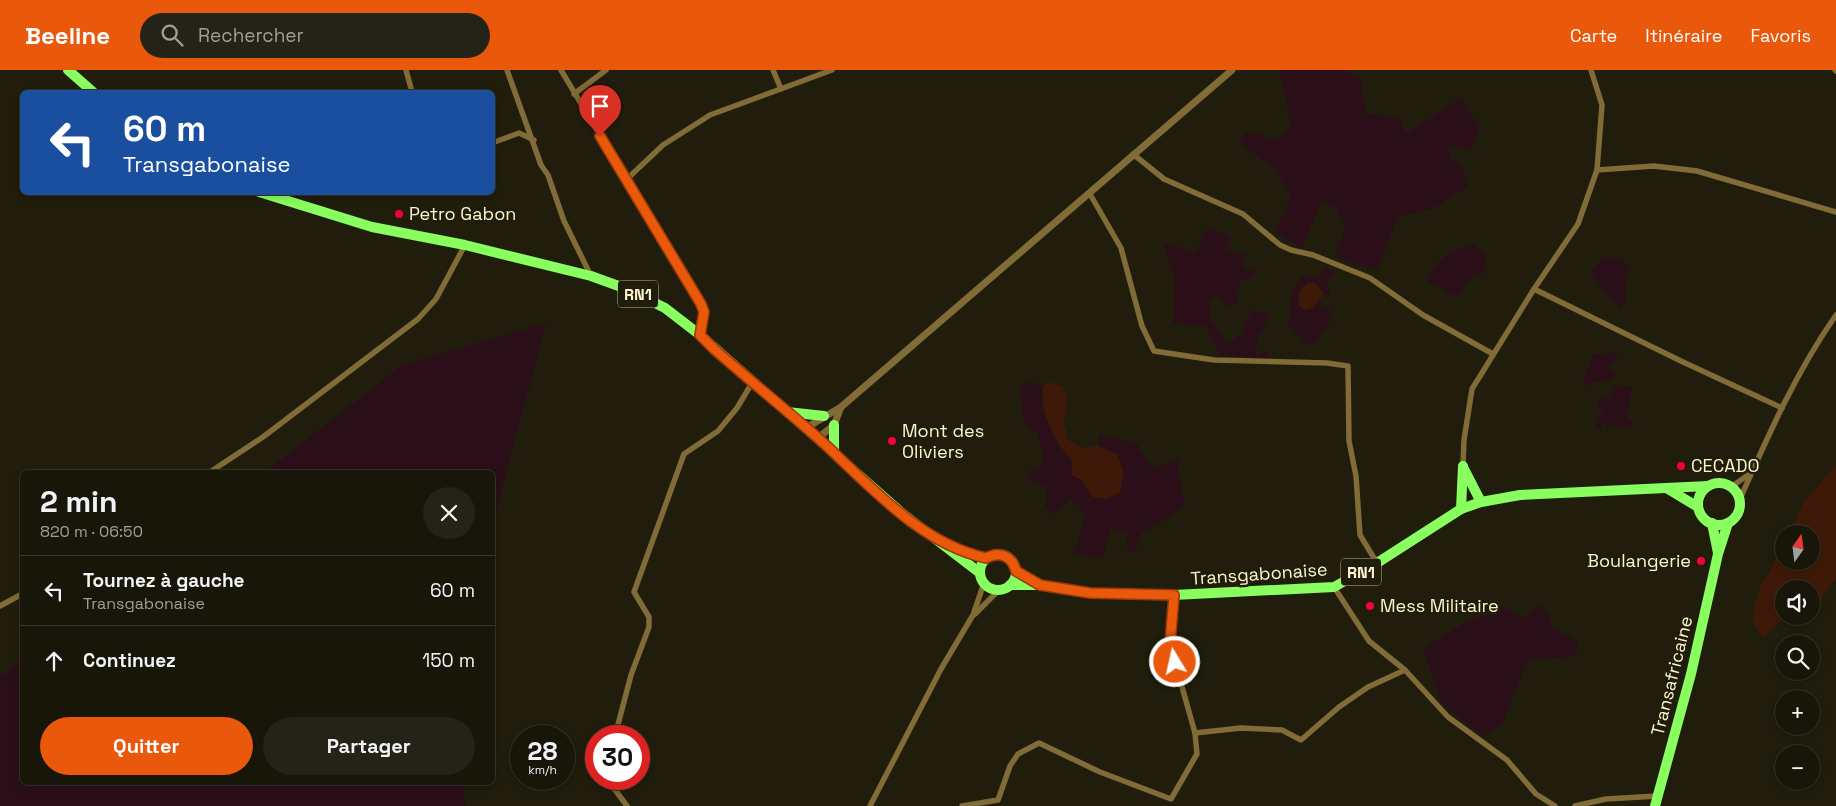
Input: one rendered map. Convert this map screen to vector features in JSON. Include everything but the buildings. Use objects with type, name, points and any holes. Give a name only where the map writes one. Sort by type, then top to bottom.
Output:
[{"type":"highway","points":[[68,70],[91,90]]},
{"type":"highway","name":"RN1","points":[[268,195],[372,227],[465,245],[591,276],[627,289],[665,308],[700,335],[752,383],[818,438],[903,514],[942,543],[982,578]]},
{"type":"highway","points":[[786,412],[824,416]]},
{"type":"highway","points":[[834,424],[834,452]]},
{"type":"highway","points":[[1463,466],[1481,502]]},
{"type":"highway","points":[[1461,509],[1463,466]]},
{"type":"highway","points":[[1667,489],[1698,506],[1705,520],[1712,524],[1728,523],[1735,517],[1739,509],[1740,500],[1731,487],[1719,483],[1708,486],[1702,492],[1698,506]]},
{"type":"highway","name":"Transgabonaise","points":[[1010,585],[1040,585],[1090,593],[1174,595],[1334,587],[1377,563],[1461,509],[1481,502],[1520,495],[1708,486]]},
{"type":"highway","name":"Transafricaine","points":[[1656,801],[1691,674],[1718,554],[1728,523]]},
{"type":"highway","points":[[1712,524],[1718,554]]},
{"type":"highway","name":"RN1","points":[[942,543],[970,555],[986,558]]},
{"type":"highway","points":[[993,554],[1009,557],[1014,563],[1016,571],[1010,585],[998,590],[982,578],[986,558],[993,554]]},
{"type":"highway","name":"Transgabonaise","points":[[1016,571],[1040,585]]},
{"type":"street","points":[[406,70],[411,90]]},
{"type":"street","points":[[507,70],[534,140],[541,165],[548,175],[564,221],[591,276]]},
{"type":"street","points":[[561,70],[701,304],[704,312],[700,335]]},
{"type":"street","points":[[574,94],[606,70]]},
{"type":"street","points":[[773,70],[781,89]]},
{"type":"street","points":[[627,179],[663,145],[710,115],[832,70]]},
{"type":"street","points":[[806,428],[841,407],[1232,70]]},
{"type":"street","points":[[1463,466],[1464,440],[1472,389],[1534,289],[1578,224],[1598,170],[1602,105],[1591,70]]},
{"type":"street","points":[[495,142],[519,133],[534,140]]},
{"type":"street","points":[[1133,154],[1164,179],[1243,214],[1280,245],[1313,255],[1370,278],[1423,315],[1493,354]]},
{"type":"street","points":[[1598,170],[1654,166],[1697,171],[1836,212]]},
{"type":"street","points":[[1090,194],[1121,248],[1142,326],[1154,351],[1214,360],[1327,363],[1348,366],[1349,441],[1356,476],[1360,535],[1377,563]]},
{"type":"street","points":[[213,470],[263,437],[418,319],[436,299],[465,245]]},
{"type":"street","points":[[1534,289],[1782,408]]},
{"type":"street","points":[[1740,500],[1751,473],[1812,349],[1836,315]]},
{"type":"street","points":[[618,725],[631,675],[649,627],[648,617],[634,592],[684,454],[718,431],[737,408],[752,383]]},
{"type":"street","points":[[818,438],[834,424],[841,407]]},
{"type":"street","points":[[1731,487],[1751,473]]},
{"type":"street","points":[[973,615],[982,578]]},
{"type":"street","points":[[1334,587],[1369,641],[1405,670],[1448,717],[1507,760],[1536,794],[1554,806]]},
{"type":"street","points":[[870,806],[941,670],[973,615],[998,590]]},
{"type":"street","points":[[0,606],[20,595]]},
{"type":"street","points":[[1171,806],[1171,799],[1197,754],[1194,733],[1170,644],[1174,595]]},
{"type":"street","points":[[1194,733],[1241,728],[1282,730],[1301,740],[1340,707],[1368,687],[1405,670]]},
{"type":"street","points":[[962,806],[998,800],[1010,766],[1018,754],[1039,743],[1100,772],[1171,799]]},
{"type":"street","points":[[615,790],[627,806]]},
{"type":"street","points":[[1575,806],[1606,799],[1656,801]]},
{"type":"shaded area","points":[[1285,70],[1343,70],[1360,78],[1366,114],[1400,118],[1406,134],[1462,97],[1480,130],[1470,149],[1448,147],[1451,159],[1459,162],[1469,185],[1432,209],[1398,217],[1377,270],[1335,257],[1346,226],[1336,208],[1321,202],[1302,249],[1275,231],[1291,197],[1274,168],[1239,143],[1247,131],[1277,140],[1291,125],[1280,74]]},
{"type":"shaded area","points":[[1206,229],[1231,236],[1226,249],[1245,255],[1241,268],[1255,269],[1254,276],[1241,280],[1237,303],[1225,307],[1218,297],[1209,299],[1210,318],[1227,344],[1243,333],[1244,323],[1253,310],[1269,314],[1267,324],[1257,338],[1260,344],[1254,350],[1258,354],[1269,351],[1267,359],[1220,355],[1205,326],[1173,323],[1175,279],[1163,245],[1171,244],[1195,254]]},
{"type":"shaded area","points":[[1473,244],[1486,254],[1484,273],[1471,277],[1457,297],[1427,281],[1440,260],[1457,250]]},
{"type":"shaded area","points":[[1603,257],[1621,258],[1630,268],[1625,281],[1626,301],[1619,309],[1619,303],[1608,297],[1591,272]]},
{"type":"shaded area","points":[[1326,267],[1334,272],[1326,284],[1332,298],[1324,294],[1315,283],[1314,307],[1321,298],[1321,307],[1332,311],[1329,324],[1318,339],[1313,342],[1300,343],[1302,336],[1295,333],[1294,327],[1288,327],[1292,290],[1303,276],[1317,278]]},
{"type":"shaded area","points":[[1309,282],[1315,283],[1324,294],[1314,307],[1306,311],[1298,304],[1300,291]]},
{"type":"shaded area","points":[[546,323],[495,514],[495,470],[268,470],[404,364]]},
{"type":"shaded area","points":[[1610,350],[1618,355],[1609,368],[1614,373],[1614,379],[1591,382],[1588,386],[1583,383],[1593,354],[1608,355]]},
{"type":"shaded area","points":[[1030,381],[1043,387],[1043,407],[1054,436],[1072,460],[1072,475],[1081,480],[1093,497],[1117,454],[1098,446],[1099,434],[1137,444],[1153,469],[1177,459],[1185,505],[1168,518],[1142,532],[1135,552],[1127,550],[1127,532],[1111,530],[1102,559],[1074,553],[1086,514],[1071,499],[1054,514],[1045,507],[1047,486],[1028,480],[1029,471],[1044,465],[1038,433],[1025,426],[1019,387]]},
{"type":"shaded area","points":[[1049,382],[1063,387],[1067,396],[1064,425],[1069,441],[1084,448],[1098,446],[1117,454],[1124,473],[1120,493],[1106,499],[1093,497],[1081,480],[1072,475],[1072,460],[1054,436],[1043,407],[1043,387]]},
{"type":"shaded area","points":[[1615,385],[1632,387],[1627,417],[1635,424],[1626,429],[1602,423],[1601,429],[1596,428],[1599,419],[1604,414],[1596,406],[1601,396],[1609,397]]},
{"type":"shaded area","points":[[1836,465],[1836,578],[1820,601],[1820,580],[1775,580],[1775,625],[1777,625],[1763,638],[1752,621],[1762,583],[1775,561],[1775,570],[1820,570],[1820,525],[1793,525],[1803,503]]},
{"type":"shaded area","points":[[1538,604],[1551,616],[1550,626],[1578,641],[1576,656],[1528,660],[1502,724],[1483,736],[1442,703],[1423,649],[1469,620],[1490,614],[1501,606],[1526,618]]},
{"type":"shaded area","points":[[20,661],[20,785],[463,785],[465,806],[0,806],[0,676]]},
{"type":"place","name":"Petro Gabon","points":[[399,214]]},
{"type":"place","name":"Mont des Oliviers","points":[[892,441]]},
{"type":"place","name":"CECADO","points":[[1681,466]]},
{"type":"place","name":"Boulangerie","points":[[1701,561]]},
{"type":"place","name":"Mess Militaire","points":[[1370,606]]},
{"type":"route","points":[[600,136],[701,304],[704,312],[700,335],[714,349],[818,438],[914,524],[942,543],[970,555],[986,558],[993,554],[1001,554],[1009,557],[1014,563],[1016,571],[1040,585],[1090,593],[1174,595],[1170,644],[1175,662]]}]
